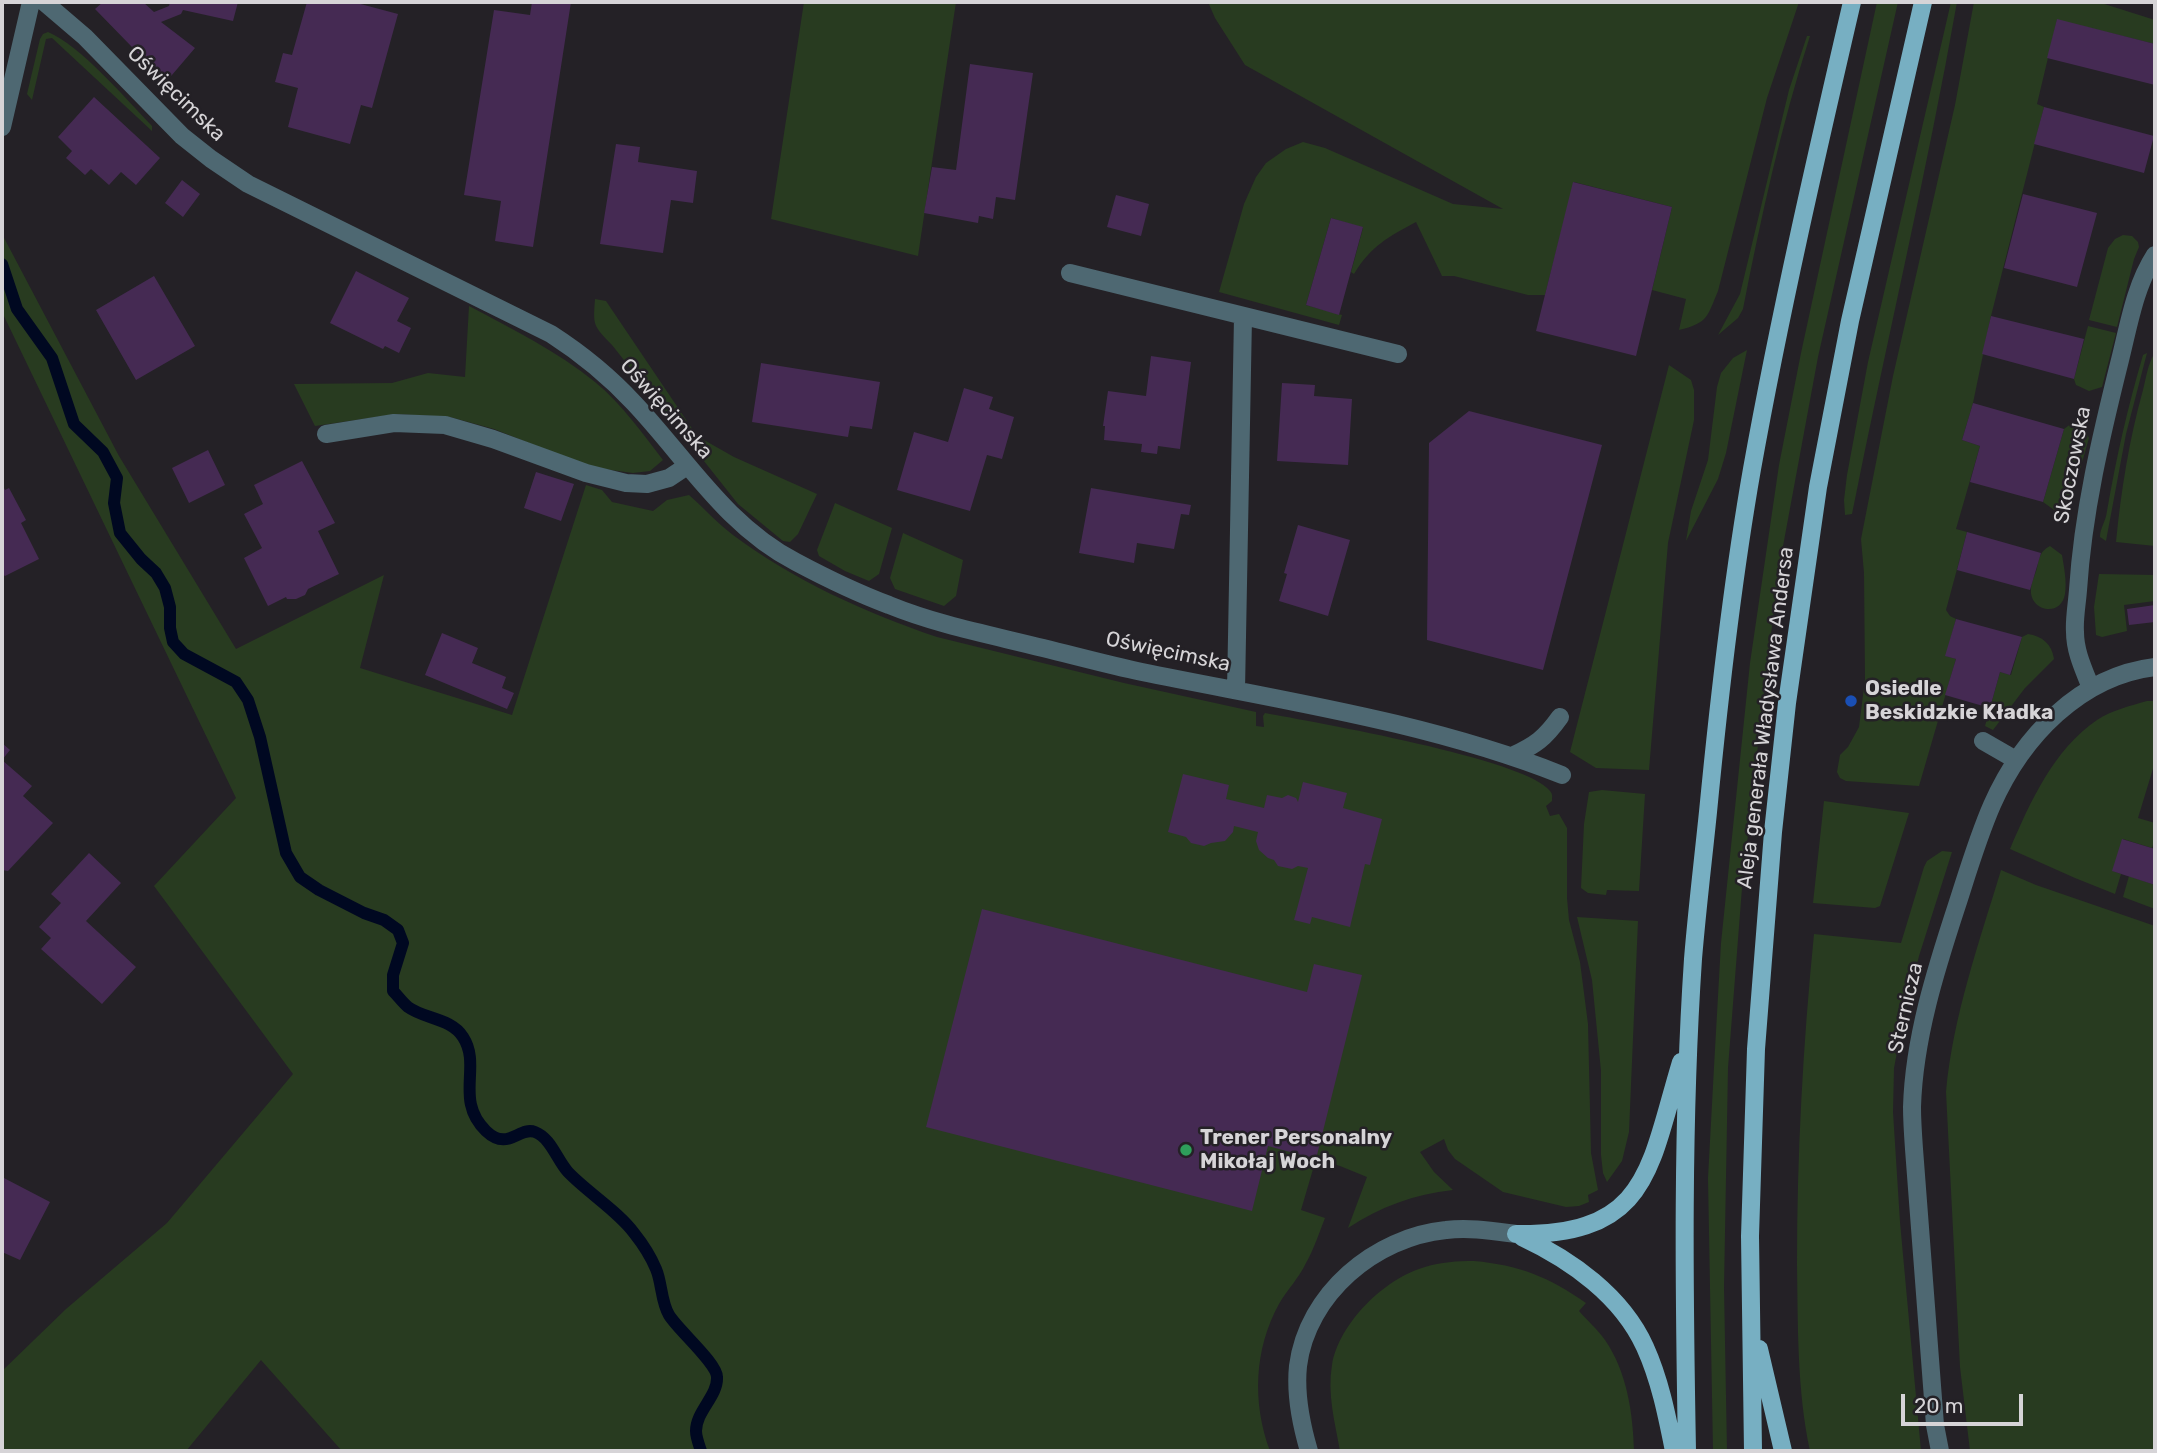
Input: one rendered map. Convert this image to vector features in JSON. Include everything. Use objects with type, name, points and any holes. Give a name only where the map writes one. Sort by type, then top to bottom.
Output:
[{"type":"main road","points":[[1687,1451],[1684,1269],[1688,1039],[1715,736],[1748,496],[1810,183],[1852,2]]},
{"type":"main road","name":"Aleja generała Władysława Andersa","points":[[1753,1451],[1750,1236],[1756,1049],[1773,832],[1787,703],[1825,448],[1853,308],[1923,2]]},
{"type":"main road","points":[[1516,1234],[1541,1235],[1580,1229],[1617,1212],[1629,1200],[1651,1159],[1688,1039]]},
{"type":"main road","points":[[1516,1234],[1566,1261],[1590,1279],[1633,1326],[1645,1346],[1653,1368],[1674,1451]]},
{"type":"main road","points":[[1751,1316],[1783,1451]]},
{"type":"street","points":[[2,127],[31,2]]},
{"type":"street","name":"Oświęcimska","points":[[44,2],[85,37],[182,136],[211,159],[259,189],[551,334],[607,374],[717,501],[749,530],[792,560],[836,583],[890,606],[945,623],[1140,671],[1399,725],[1512,755],[1563,775]]},
{"type":"street","name":"Skoczowska","points":[[2091,688],[2079,658],[2075,632],[2082,536],[2126,332],[2139,287],[2155,255]]},
{"type":"street","points":[[1070,273],[1398,354]]},
{"type":"street","name":"Oświęcimska","points":[[1236,690],[1243,317]]},
{"type":"street","points":[[326,434],[394,424],[445,425],[493,439],[586,474],[626,483],[647,484],[669,478],[687,466]]},
{"type":"street","name":"Sternicza","points":[[1940,1451],[1935,1425],[1912,1107],[1916,1063],[1943,946],[1992,805],[2016,760],[2054,715],[2091,688],[2133,670],[2155,667]]},
{"type":"street","points":[[1512,755],[1530,748],[1546,736],[1560,717]]},
{"type":"street","points":[[1983,741],[2016,760]]},
{"type":"street","points":[[1309,1451],[1299,1410],[1299,1364],[1304,1339],[1323,1302],[1342,1278],[1377,1253],[1421,1235],[1467,1229],[1516,1234]]},
{"type":"green space","points":[[804,2],[956,2],[918,256],[771,219]]},
{"type":"green space","points":[[1208,2],[1799,2],[1767,98],[1718,291],[1705,318],[1696,325],[1679,330],[1686,299],[1652,290],[1672,207],[1574,182],[1545,295],[1528,295],[1454,276],[1442,276],[1416,222],[1381,243],[1354,274],[1351,272],[1363,228],[1331,218],[1306,305],[1342,315],[1339,325],[1219,292],[1244,204],[1256,177],[1266,163],[1286,149],[1303,142],[1325,148],[1453,204],[1503,209],[1245,65]]},
{"type":"green space","points":[[1877,2],[1898,2],[1818,357],[1781,557],[1767,665],[1742,888],[1728,1068],[1724,1287],[1727,1451],[1713,1451],[1708,1178],[1721,943],[1750,663],[1779,465]]},
{"type":"green space","points":[[1951,2],[1957,2],[1920,194],[1852,514],[1845,515],[1847,475],[1868,362]]},
{"type":"green space","points":[[1974,2],[2098,2],[2155,20],[2155,44],[2057,20],[2037,104],[2044,107],[1962,440],[1980,446],[1956,529],[1967,532],[1946,610],[1956,619],[1946,656],[1956,659],[1919,786],[1846,781],[1840,778],[1837,772],[1840,755],[1848,747],[1859,727],[1865,679],[1861,539],[1893,376],[1955,105]]},
{"type":"green space","points":[[48,32],[61,39],[103,74],[152,126],[152,131],[52,38],[46,39],[32,100],[27,94],[40,39]]},
{"type":"green space","points":[[1807,36],[1810,36],[1772,172],[1743,309],[1738,318],[1718,335],[1740,294],[1789,90]]},
{"type":"green space","points":[[2,234],[119,456],[236,649],[384,575],[360,668],[512,715],[586,485],[602,490],[612,502],[653,511],[667,500],[689,495],[721,526],[780,567],[857,606],[937,637],[1256,712],[1256,726],[1264,727],[1265,713],[1327,724],[1462,755],[1533,779],[1552,794],[1552,801],[1546,806],[1550,816],[1559,814],[1567,828],[1567,898],[1569,920],[1580,962],[1588,1024],[1591,1153],[1598,1190],[1588,1195],[1589,1202],[1566,1207],[1503,1192],[1455,1159],[1444,1139],[1420,1152],[1434,1172],[1453,1190],[1398,1203],[1348,1228],[1367,1177],[1316,1159],[1301,1210],[1325,1218],[1309,1258],[1271,1321],[1260,1358],[1260,1414],[1270,1451],[342,1451],[261,1360],[186,1451],[2,1451],[2,1371],[66,1309],[167,1223],[293,1074],[154,886],[236,798],[2,312]]},
{"type":"green space","points":[[2123,235],[2132,236],[2139,247],[2117,327],[2089,320],[2108,248],[2115,239]]},
{"type":"green space","points":[[595,299],[606,301],[697,436],[734,457],[817,494],[798,534],[790,542],[783,541],[738,504],[598,329],[594,320]]},
{"type":"green space","points":[[469,306],[550,350],[595,382],[623,409],[663,460],[650,471],[633,473],[589,467],[494,429],[450,417],[396,414],[315,426],[294,384],[392,383],[428,373],[465,377]]},
{"type":"green space","points":[[2088,326],[2116,333],[2102,387],[2089,391],[2076,385],[2074,379]]},
{"type":"green space","points":[[1747,350],[1726,453],[1718,479],[1686,541],[1691,511],[1708,460],[1721,373],[1733,358]]},
{"type":"green space","points":[[2147,353],[2126,434],[2106,541],[2100,534],[2132,393],[2143,355]]},
{"type":"green space","points":[[2154,354],[2155,546],[2116,542],[2130,447],[2147,371]]},
{"type":"green space","points":[[1669,365],[1691,380],[1694,390],[1694,420],[1668,543],[1649,770],[1596,768],[1570,752]]},
{"type":"green space","points":[[2072,423],[2083,426],[2089,438],[2070,505],[2064,511],[2057,512],[2043,502],[2064,429]]},
{"type":"green space","points":[[835,503],[892,528],[879,574],[869,581],[819,556],[817,550]]},
{"type":"green space","points":[[903,533],[963,560],[956,596],[944,606],[895,589],[890,578]]},
{"type":"green space","points":[[2050,546],[2062,555],[2066,589],[2058,606],[2046,609],[2035,602],[2031,589],[2040,555]]},
{"type":"green space","points":[[2099,574],[2155,575],[2155,601],[2124,605],[2127,631],[2102,637],[2096,635],[2094,607]]},
{"type":"green space","points":[[2028,634],[2046,642],[2054,659],[2025,688],[1993,730],[1985,726],[2000,672],[2011,675],[2022,637]]},
{"type":"green space","points":[[2147,701],[2155,701],[2155,762],[2138,818],[2155,823],[2155,838],[2152,848],[2123,839],[2113,871],[2121,874],[2115,894],[2010,849],[2035,795],[2068,746],[2097,720]]},
{"type":"green space","points":[[1602,790],[1645,794],[1639,891],[1607,890],[1606,895],[1588,893],[1581,888],[1584,824],[1589,792]]},
{"type":"green space","points":[[1824,801],[1909,813],[1880,906],[1875,908],[1813,903]]},
{"type":"green space","points":[[1942,851],[1952,852],[1919,956],[1894,1068],[1893,1112],[1900,1222],[1921,1451],[1810,1451],[1799,1358],[1797,1223],[1801,1099],[1814,934],[1901,943],[1924,867],[1927,861]]},
{"type":"green space","points":[[2001,870],[2036,885],[2155,926],[2155,1451],[1970,1451],[1960,1367],[1946,1092],[1954,1036]]},
{"type":"green space","points":[[2129,876],[2155,885],[2155,909],[2123,897]]},
{"type":"green space","points":[[1577,917],[1638,921],[1629,1132],[1622,1161],[1607,1182],[1601,1155],[1601,1071],[1592,980]]},
{"type":"green space","points":[[1474,1261],[1533,1274],[1586,1303],[1579,1311],[1613,1352],[1624,1379],[1634,1451],[1340,1451],[1330,1387],[1332,1365],[1336,1349],[1354,1318],[1380,1292],[1410,1273],[1437,1264]]},
{"type":"building","points":[[103,2],[143,2],[154,12],[169,6],[170,2],[238,2],[233,21],[183,10],[181,14],[161,22],[195,48],[166,82],[95,9]]},
{"type":"building","points":[[307,2],[353,2],[398,14],[372,108],[361,105],[350,144],[288,127],[298,88],[275,82],[283,53],[292,55]]},
{"type":"building","points":[[532,2],[571,2],[533,247],[495,241],[501,201],[464,195],[494,10],[530,15]]},
{"type":"building","points":[[2057,19],[2155,44],[2155,85],[2047,58]]},
{"type":"building","points":[[970,64],[1033,73],[1015,200],[996,197],[993,219],[979,216],[978,223],[924,213],[932,167],[956,170]]},
{"type":"building","points":[[94,97],[160,158],[136,185],[121,172],[109,185],[91,169],[85,175],[66,158],[72,151],[58,137]]},
{"type":"building","points":[[2044,107],[2154,136],[2144,173],[2034,144]]},
{"type":"building","points":[[616,144],[640,147],[638,162],[697,171],[693,203],[671,200],[663,253],[600,244]]},
{"type":"building","points":[[182,180],[200,194],[183,217],[165,203]]},
{"type":"building","points":[[1573,182],[1672,207],[1636,356],[1536,331]]},
{"type":"building","points":[[2023,194],[2097,213],[2077,287],[2004,268]]},
{"type":"building","points":[[1116,195],[1149,204],[1141,236],[1107,227]]},
{"type":"building","points":[[1331,218],[1363,227],[1339,315],[1306,305]]},
{"type":"building","points":[[356,271],[409,298],[397,321],[411,328],[399,353],[385,346],[383,349],[330,323]]},
{"type":"building","points":[[154,276],[195,346],[136,380],[96,310]]},
{"type":"building","points":[[1991,316],[2084,339],[2074,379],[1982,354]]},
{"type":"building","points":[[1151,356],[1191,362],[1180,449],[1158,446],[1157,454],[1141,452],[1142,444],[1104,440],[1103,426],[1108,391],[1146,396]]},
{"type":"building","points":[[761,363],[880,382],[872,429],[850,426],[848,437],[752,422]]},
{"type":"building","points":[[1282,383],[1315,385],[1314,396],[1352,399],[1348,465],[1277,461]]},
{"type":"building","points":[[964,388],[993,397],[989,409],[1014,417],[1002,459],[987,455],[970,511],[897,490],[914,432],[948,442]]},
{"type":"building","points":[[1973,403],[2064,429],[2043,502],[1970,482],[1980,446],[1962,440]]},
{"type":"building","points":[[1469,411],[1602,445],[1543,670],[1427,640],[1429,443]]},
{"type":"building","points":[[208,450],[225,485],[189,503],[172,468]]},
{"type":"building","points":[[302,461],[335,523],[318,531],[339,574],[308,589],[305,595],[296,599],[286,597],[268,606],[244,558],[262,548],[244,514],[263,504],[254,485]]},
{"type":"building","points":[[536,472],[574,484],[561,521],[524,508]]},
{"type":"building","points":[[2,484],[5,490],[9,488],[26,520],[21,523],[39,559],[5,576],[2,574]]},
{"type":"building","points":[[1091,488],[1191,505],[1189,515],[1181,514],[1174,549],[1137,543],[1134,563],[1079,553]]},
{"type":"building","points":[[1298,525],[1350,540],[1328,616],[1279,601]]},
{"type":"building","points":[[1967,532],[2041,553],[2030,590],[1957,570]]},
{"type":"building","points":[[2155,605],[2155,622],[2129,625],[2127,609]]},
{"type":"building","points":[[1956,619],[2022,637],[2010,675],[2000,672],[1990,708],[1945,695],[1956,659],[1945,656]]},
{"type":"building","points":[[442,633],[478,648],[472,663],[506,677],[502,688],[514,693],[507,709],[425,675]]},
{"type":"building","points":[[2,743],[10,750],[2,760]]},
{"type":"building","points":[[2,760],[32,786],[23,796],[53,823],[8,871],[2,870]]},
{"type":"building","points":[[1183,774],[1229,785],[1226,799],[1264,808],[1267,795],[1282,798],[1288,795],[1296,798],[1298,802],[1303,782],[1347,793],[1343,808],[1382,819],[1370,865],[1365,864],[1350,927],[1312,917],[1310,924],[1294,920],[1308,868],[1278,866],[1259,850],[1256,841],[1258,832],[1234,826],[1233,832],[1225,841],[1204,846],[1168,832]]},
{"type":"building","points":[[2122,839],[2155,849],[2155,885],[2112,871]]},
{"type":"building","points":[[89,853],[121,883],[86,921],[136,967],[102,1004],[41,949],[51,938],[39,927],[61,903],[51,894]]},
{"type":"building","points":[[982,909],[1307,992],[1314,964],[1362,975],[1316,1159],[1268,1146],[1252,1211],[926,1127]]},
{"type":"building","points":[[2,1177],[50,1202],[20,1260],[2,1252]]},
{"type":"waterway","points":[[2,264],[17,309],[52,358],[74,424],[103,452],[117,478],[114,503],[120,533],[156,573],[165,588],[170,607],[173,642],[184,654],[236,682],[248,700],[260,737],[286,853],[300,877],[319,890],[384,920],[398,930],[403,943],[393,975],[393,991],[414,1011],[445,1022],[463,1037],[470,1060],[472,1107],[486,1131],[501,1139],[529,1131],[541,1135],[568,1172],[628,1225],[649,1255],[658,1274],[669,1315],[711,1364],[717,1377],[714,1391],[697,1424],[696,1436],[701,1451]]},
{"type":"place","name":"Osiedle Beskidzkie Kładka","points":[[1851,701]]},
{"type":"place","name":"Trener Personalny Mikołaj Woch","points":[[1186,1150]]}]
